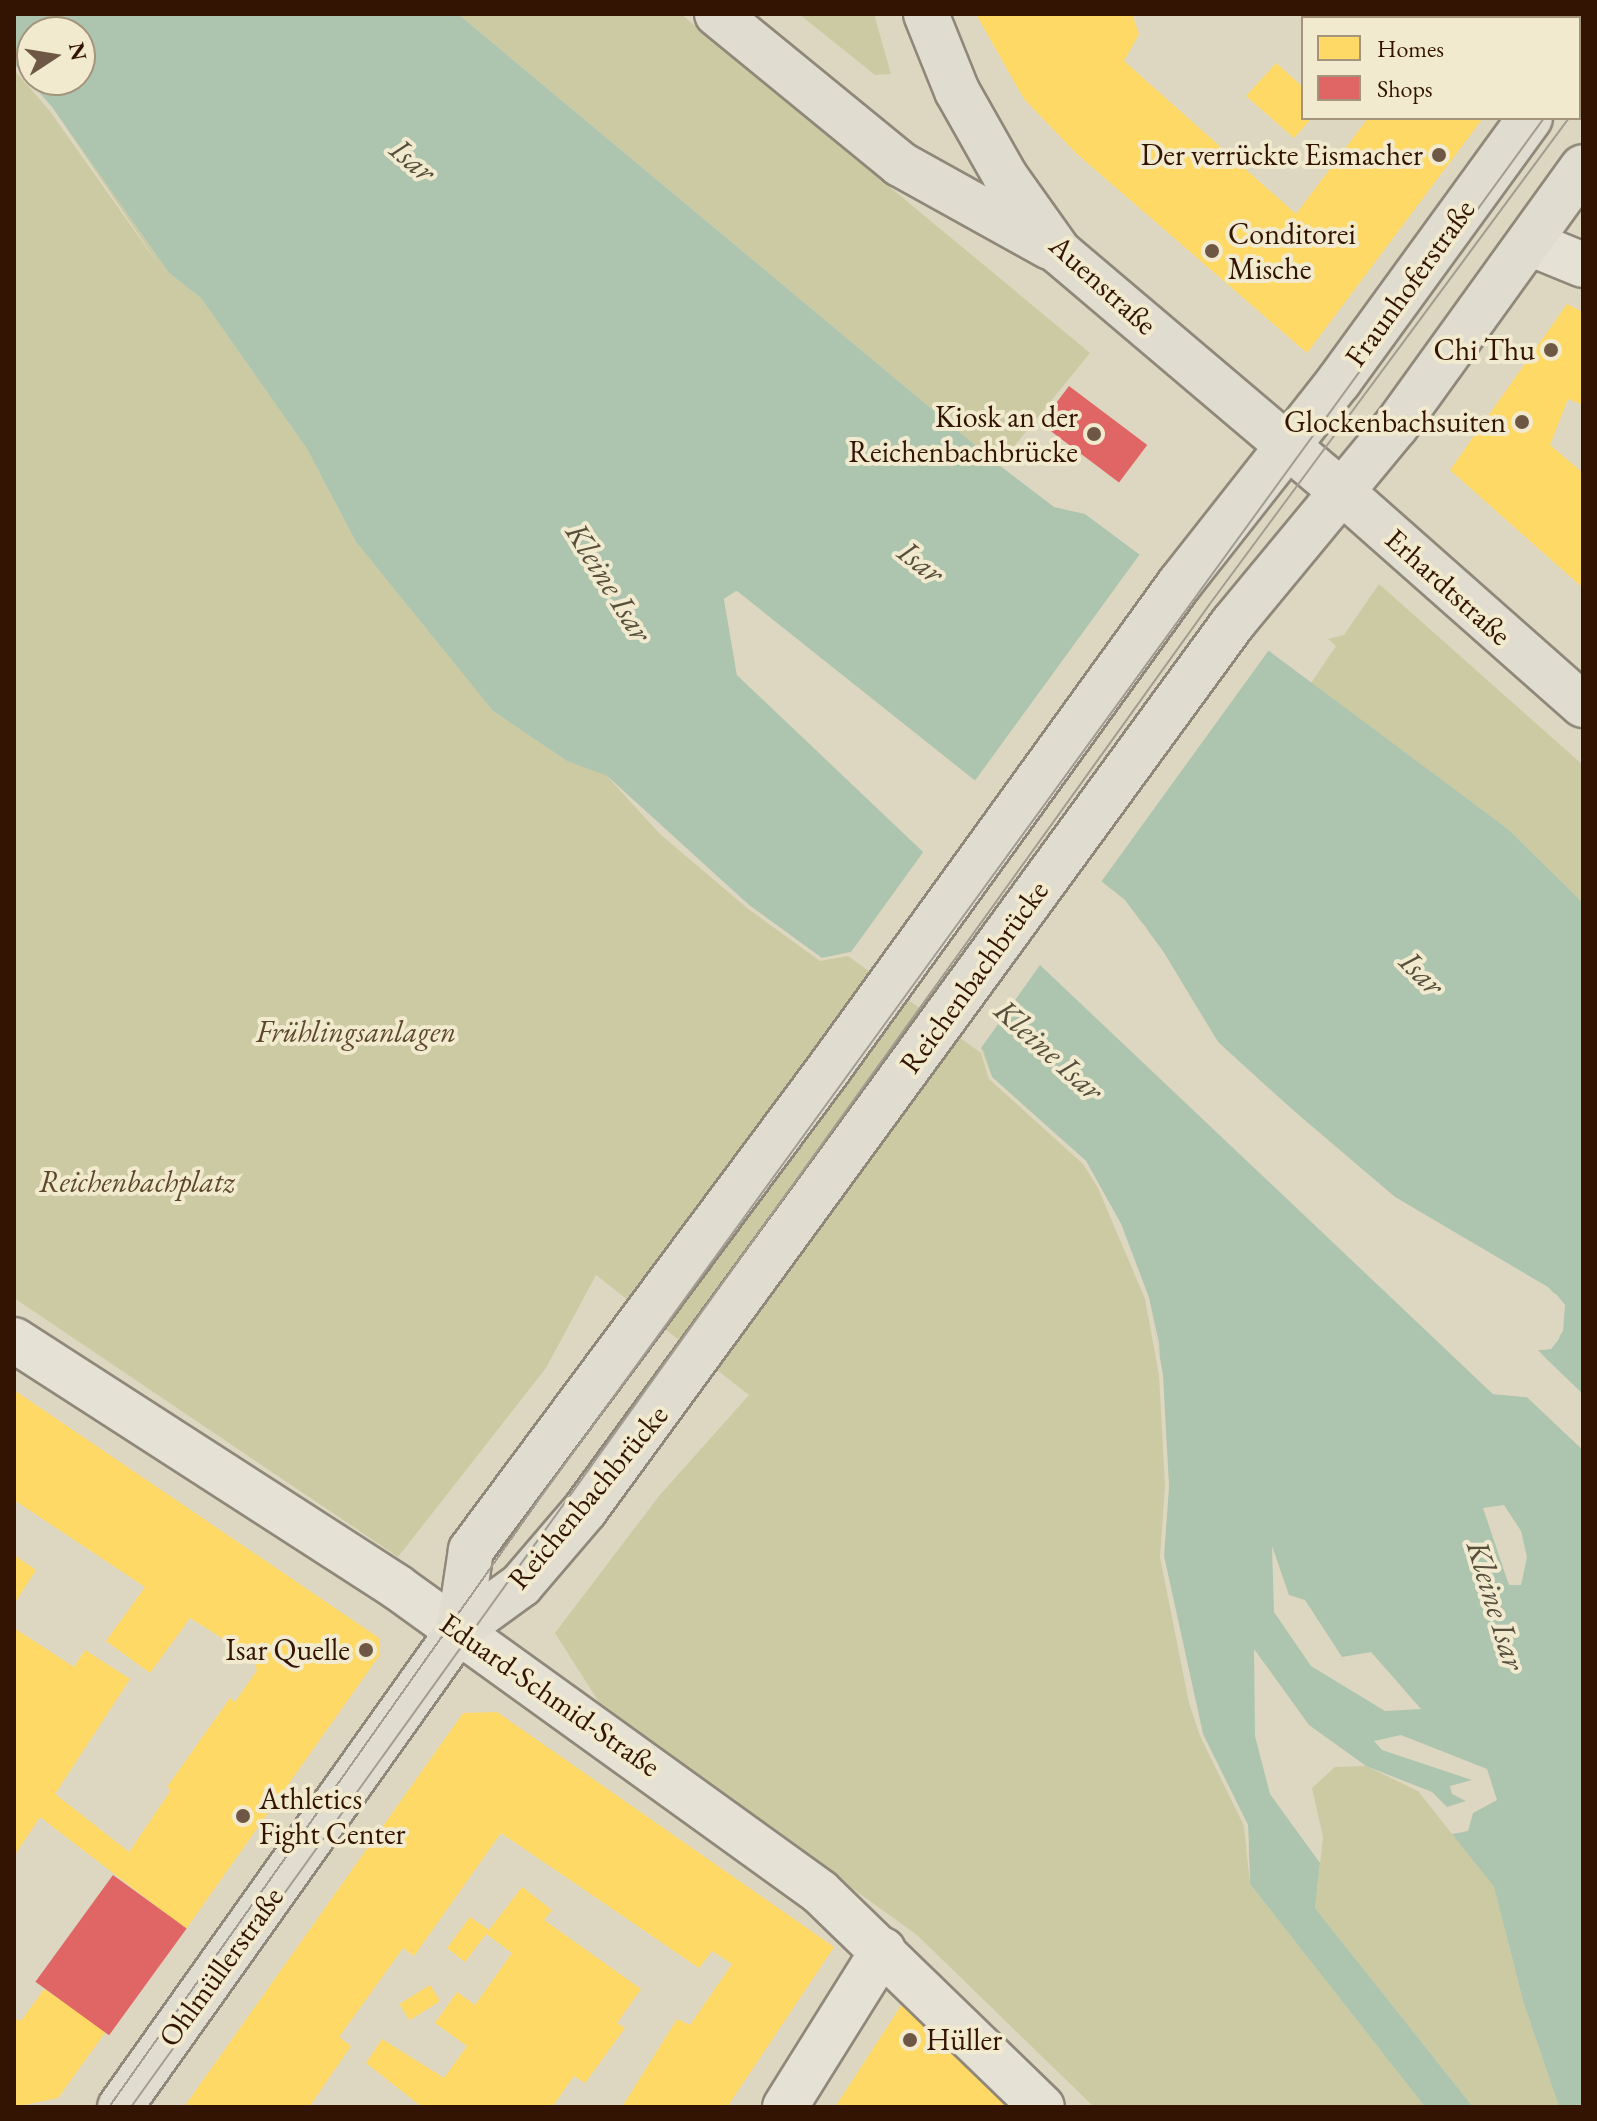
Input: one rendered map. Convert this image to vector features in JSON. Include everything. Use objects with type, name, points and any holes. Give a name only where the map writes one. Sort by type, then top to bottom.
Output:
[{"type":"main road","points":[[717,14],[900,164],[1059,252]]},
{"type":"main road","name":"Auenstraße","points":[[926,14],[964,103],[1005,176],[1059,252],[1314,468]]},
{"type":"main road","name":"Fraunhoferstraße","points":[[1314,468],[1529,120]]},
{"type":"main road","points":[[1314,468],[1396,426],[1583,167]]},
{"type":"main road","name":"Reichenbachbrücke","points":[[459,1630],[471,1550],[624,1338],[828,1070],[1180,583],[1314,468]]},
{"type":"main road","name":"Reichenbachbrücke","points":[[459,1630],[521,1585],[684,1381],[1233,623],[1314,468]]},
{"type":"main road","name":"Erhardtstraße","points":[[1314,468],[1583,705]]},
{"type":"main road","name":"Ohlmüllerstraße","points":[[120,2107],[459,1630]]},
{"type":"street","points":[[1529,243],[1583,265]]},
{"type":"street","name":"Eduard-Schmid-Straße","points":[[14,1340],[290,1515],[459,1630],[820,1892],[1042,2107]]},
{"type":"street","points":[[785,2107],[883,1950]]},
{"type":"green space","points":[[458,14],[681,14],[1090,353],[999,465]]},
{"type":"green space","points":[[799,14],[874,14],[891,74],[875,75]]},
{"type":"green space","name":"Frühlingsanlagen","points":[[14,64],[16,96],[42,96],[169,273],[201,298],[307,449],[356,542],[493,711],[567,761],[605,774],[984,1051],[1086,1161],[1102,1186],[1149,1298],[1248,1825],[1250,1884],[1425,2107],[1094,2107],[917,1935],[604,1710],[555,1633],[659,1496],[749,1395],[596,1275],[546,1368],[398,1557],[14,1298]]},
{"type":"green space","points":[[1379,584],[1583,765],[1583,903],[1508,829],[1311,683],[1336,646],[1328,639],[1344,635]]},
{"type":"green space","points":[[1366,1766],[1418,1791],[1494,1887],[1523,2001],[1559,2107],[1473,2107],[1315,1908],[1323,1837],[1312,1788],[1335,1767]]},
{"type":"water","points":[[14,14],[458,14],[999,465],[1054,507],[1085,514],[1508,829],[1583,903],[1583,1394],[1537,1350],[1551,1349],[1559,1339],[1565,1305],[1548,1287],[1395,1197],[1340,1153],[1218,1042],[1163,951],[1125,900],[737,591],[724,599],[737,675],[1493,1394],[1527,1397],[1583,1450],[1583,2107],[1559,2107],[1523,2001],[1494,1887],[1452,1834],[1468,1831],[1473,1813],[1497,1800],[1487,1769],[1401,1735],[1374,1741],[1382,1750],[1472,1780],[1450,1786],[1452,1794],[1466,1801],[1447,1807],[1432,1792],[1366,1766],[1309,1725],[1254,1649],[1255,1736],[1270,1794],[1320,1863],[1315,1908],[1473,2107],[1425,2107],[1250,1884],[1248,1825],[1203,1735],[1164,1556],[1169,1486],[1159,1343],[1149,1298],[1121,1224],[1086,1161],[992,1077],[984,1051],[849,952],[822,958],[749,905],[605,775],[567,761],[493,711],[356,542],[307,449],[201,298],[169,273],[42,96],[96,96],[96,16],[16,16],[16,66]],"holes":[[[1504,1505],[1521,1531],[1527,1557],[1521,1585],[1509,1585],[1483,1508]],[[1272,1546],[1289,1595],[1305,1600],[1342,1657],[1371,1652],[1421,1709],[1385,1711],[1311,1666],[1274,1612]]]},
{"type":"pier","points":[[37,96],[42,96],[52,107],[166,275]]},
{"type":"pier","points":[[1140,554],[1269,650],[1101,882],[1122,903],[736,596],[728,601],[741,673],[1495,1390],[1529,1393],[1583,1444],[1583,1450],[1527,1397],[1493,1394],[1040,965],[981,1048],[992,1077],[1086,1161],[1121,1224],[1149,1298],[1163,1375],[1169,1486],[1164,1556],[1203,1734],[1248,1825],[1250,1884],[1244,1826],[1200,1736],[1189,1703],[1160,1557],[1165,1486],[1159,1375],[1145,1299],[1098,1188],[1083,1164],[989,1079],[981,1053],[848,956],[820,961],[747,908],[660,834],[605,774],[749,905],[822,958],[851,952],[924,851],[737,675],[724,599],[736,591],[974,782]]},
{"type":"pier","points":[[1122,903],[1145,926],[1218,1042],[1247,1071],[1395,1197],[1557,1295],[1565,1305],[1563,1331],[1551,1349],[1538,1350],[1583,1398],[1533,1351],[1556,1337],[1562,1319],[1554,1297],[1392,1200],[1338,1156],[1215,1045],[1160,954]]},
{"type":"building: Homes","points":[[976,14],[1132,14],[1139,34],[1124,61],[1296,214],[1366,120],[1482,120],[1307,353],[1077,154],[1024,99]]},
{"type":"building: Homes","points":[[1320,14],[1431,14],[1431,16]]},
{"type":"building: Homes","points":[[1276,63],[1301,85],[1301,120],[1310,120],[1294,138],[1246,96]]},
{"type":"building: Homes","name":"Glockenbachsuiten","points":[[1567,304],[1583,312],[1583,405],[1568,399],[1550,445],[1583,473],[1583,588],[1450,470]]},
{"type":"building: Homes","points":[[14,1390],[379,1638],[379,1656],[186,1929],[40,1817],[14,1856],[14,1628],[74,1667],[85,1650],[130,1679],[55,1794],[129,1852],[171,1790],[167,1787],[230,1698],[235,1702],[257,1670],[252,1657],[190,1618],[150,1673],[106,1641],[145,1587],[14,1500]]},
{"type":"building: Homes","points":[[14,1555],[36,1570],[14,1604]]},
{"type":"building: Homes","points":[[497,1712],[834,1947],[727,2107],[622,2107],[677,2019],[690,2025],[732,1964],[712,1951],[699,1968],[501,1833],[414,1956],[403,1948],[339,2037],[351,2046],[309,2107],[184,2107],[463,1713]]},
{"type":"building: Homes","points":[[522,1887],[552,1910],[544,1920],[641,1989],[617,2023],[625,2028],[585,2083],[574,2076],[552,2107],[422,2107],[366,2063],[382,2039],[444,2078],[467,2046],[435,2023],[457,1992],[475,2005],[512,1953],[486,1934],[465,1962],[447,1948],[470,1917],[489,1930]]},
{"type":"building: Homes","points":[[430,1985],[440,2001],[410,2020],[399,2004]]},
{"type":"building: Homes","points":[[44,1989],[107,2030],[58,2098],[14,2107],[14,2018],[21,2021]]},
{"type":"building: Homes","points":[[904,2001],[1012,2107],[835,2107]]},
{"type":"building: Shops","name":"Kiosk an der Reichenbachbrücke","points":[[1069,386],[1147,445],[1119,483],[1041,424]]},
{"type":"building: Shops","points":[[113,1875],[187,1928],[109,2035],[35,1982]]},
{"type":"tram line","points":[[109,2107],[540,1498],[1543,120]]},
{"type":"tram line","points":[[131,2107],[1209,605],[1568,120]]},
{"type":"place","name":"Der verrückte Eismacher","points":[[1439,155]]},
{"type":"place","name":"Conditorei Mische","points":[[1212,251]]},
{"type":"place","name":"Chi Thu","points":[[1551,350]]},
{"type":"place","name":"Glockenbachsuiten","points":[[1522,422]]},
{"type":"place","name":"Kiosk an der Reichenbachbrücke","points":[[1094,434]]},
{"type":"place","name":"Isar Quelle","points":[[366,1650]]},
{"type":"place","name":"Athletics Fight Center","points":[[243,1816]]},
{"type":"place","name":"Hüller","points":[[910,2040]]},
{"type":"water label","name":"Isar","points":[[413,160]]},
{"type":"water label","name":"Isar","points":[[921,562]]},
{"type":"water label","name":"Kleine Isar","points":[[609,582]]},
{"type":"water label","name":"Isar","points":[[1422,973]]},
{"type":"water label","name":"Kleine Isar","points":[[1049,1050]]},
{"type":"water label","name":"Kleine Isar","points":[[1496,1605]]},
{"type":"park label","name":"Reichenbachplatz","points":[[137,1182]]}]
